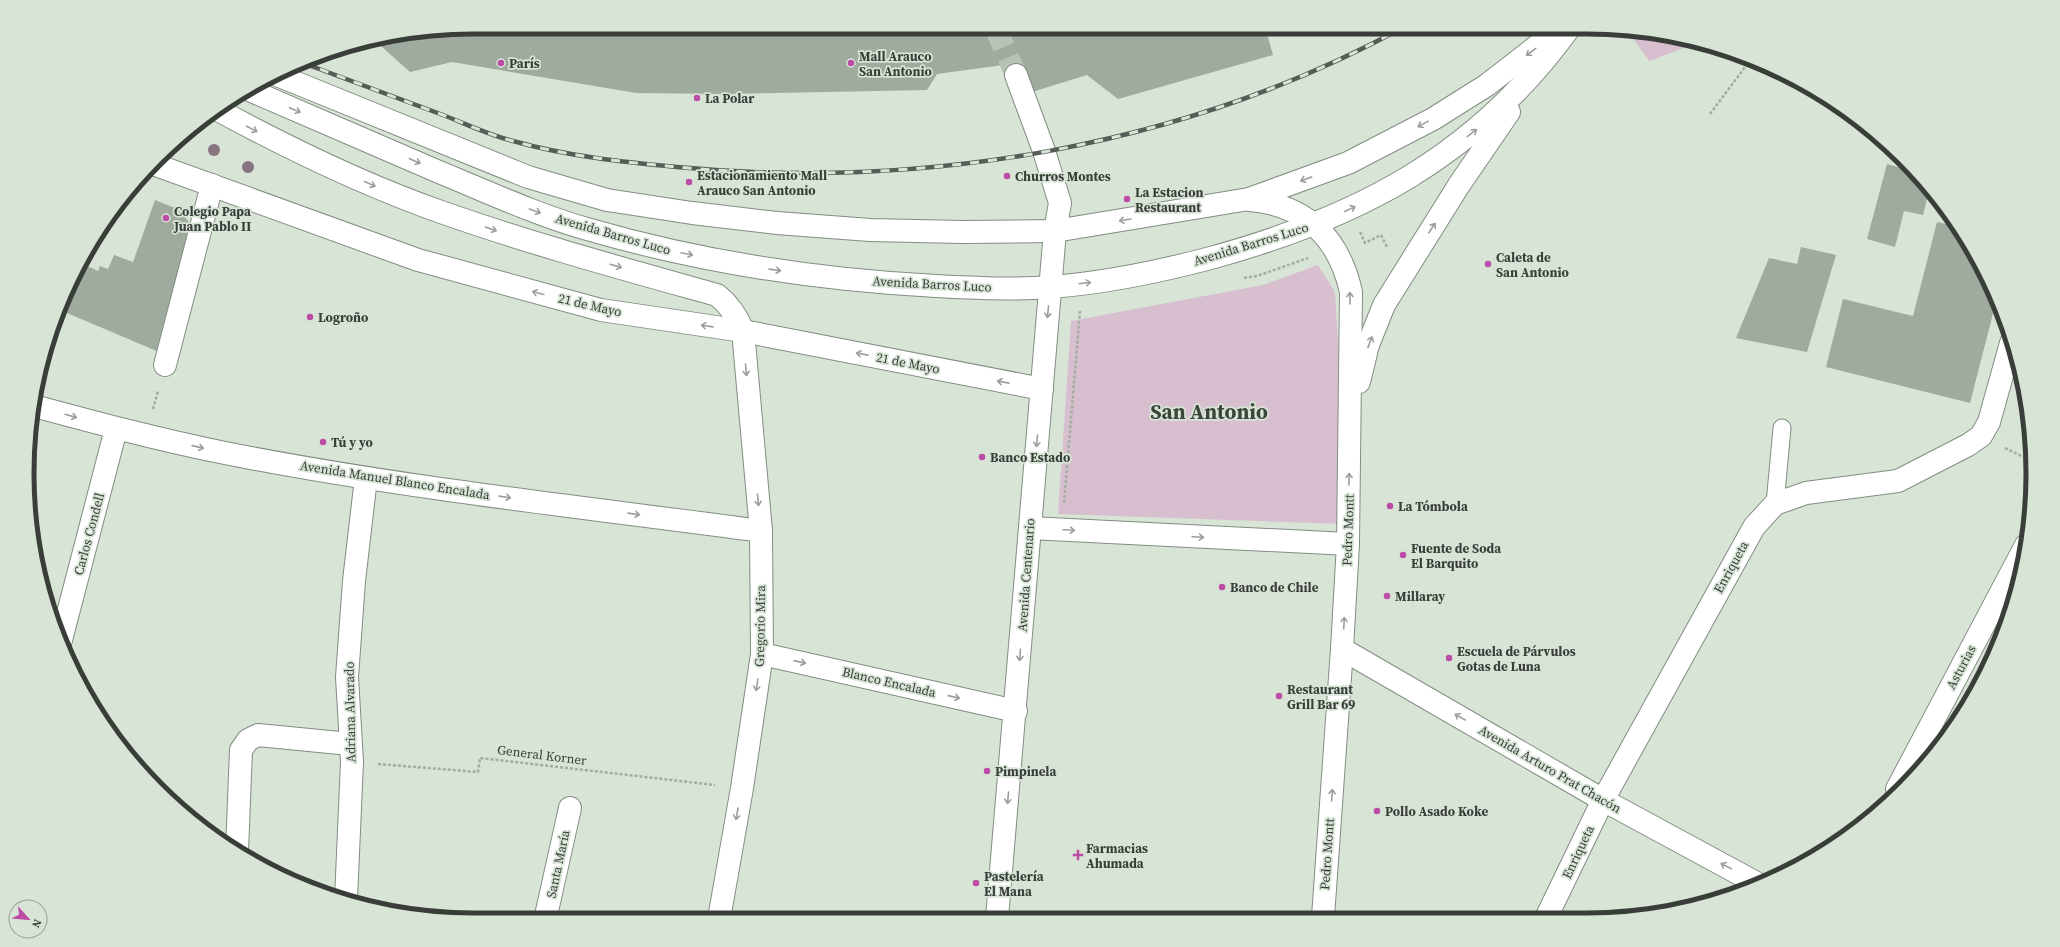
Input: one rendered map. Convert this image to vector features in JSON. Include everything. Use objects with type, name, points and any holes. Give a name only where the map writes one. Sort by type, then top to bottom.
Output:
[{"type":"street","points":[[283,77],[528,177],[607,200],[738,218],[870,230],[962,232],[1055,231],[1249,200],[1348,163],[1433,119],[1487,85],[1552,34]]},
{"type":"street","name":"Avenida Barros Luco","points":[[255,92],[514,203],[584,228],[660,248],[744,265],[813,276],[891,284],[969,287],[1050,287],[1117,279],[1183,265],[1248,248],[1314,225],[1384,192],[1448,151],[1483,124],[1510,99],[1546,61],[1565,34]]},
{"type":"street","points":[[1350,435],[1360,373],[1368,345],[1384,305],[1480,153],[1546,61]]},
{"type":"street","name":"Avenida Centenario","points":[[997,913],[1016,710],[1050,287],[1055,231],[1060,203],[1044,151],[1016,75]]},
{"type":"street","points":[[223,113],[314,159],[376,187],[440,212],[515,237],[717,295],[730,307],[738,318],[743,331]]},
{"type":"street","name":"21 de Mayo","points":[[160,166],[426,262],[601,310],[743,331],[1042,389]]},
{"type":"street","points":[[165,365],[212,185]]},
{"type":"street","name":"Pedro Montt","points":[[1249,200],[1266,201],[1284,207],[1300,214],[1314,225],[1328,239],[1338,254],[1346,273],[1351,292],[1348,544],[1323,913]]},
{"type":"street","name":"Gregorio Mira","points":[[720,913],[742,788],[762,654],[761,531],[743,331]]},
{"type":"street","name":"Enriqueta","points":[[1548,913],[1602,800],[1754,527],[1775,504],[1806,493],[1898,481],[1968,445],[1981,436],[1989,422],[2009,352]]},
{"type":"street","name":"Avenida Manuel Blanco Encalada","points":[[39,407],[116,429],[224,453],[366,478],[761,531]]},
{"type":"street","name":"Carlos Condell","points":[[63,632],[116,429]]},
{"type":"street","name":"Adriana Alvarado","points":[[346,894],[351,753],[347,677],[354,581],[366,478]]},
{"type":"street","points":[[1030,528],[1348,544]]},
{"type":"street","name":"Asturias","points":[[1903,778],[2017,561]]},
{"type":"street","name":"Avenida Arturo Prat Chacón","points":[[1342,649],[1602,800],[1754,881]]},
{"type":"street","name":"Blanco Encalada","points":[[762,654],[1016,710]]},
{"type":"street","points":[[237,844],[241,750],[248,740],[258,735],[351,753]]},
{"type":"street","name":"Santa María","points":[[547,913],[570,808]]},
{"type":"lane","points":[[1775,504],[1782,428]]},
{"type":"path","points":[[1710,114],[1747,64]]},
{"type":"path","points":[[1346,273],[1365,243]]},
{"type":"path","points":[[1242,279],[1257,276],[1313,256]]},
{"type":"path","points":[[1062,530],[1080,308]]},
{"type":"path","points":[[147,435],[165,365]]},
{"type":"path","name":"General Korner","points":[[351,753],[478,772],[480,758],[742,788]]},
{"type":"shaded area","points":[[1632,37],[1672,42],[1689,46],[1649,61]]},
{"type":"shaded area","points":[[1318,265],[1335,292],[1344,445],[1341,524],[1058,514],[1071,321],[1263,285]]},
{"type":"building","name":"Mall Arauco San Antonio","points":[[474,34],[1267,34],[1273,55],[1118,99],[1087,75],[1019,96],[1018,63],[937,74],[927,90],[725,94],[636,93],[452,62],[410,72],[379,44],[416,38]]},
{"type":"building","points":[[1887,164],[1902,168],[1928,197],[1923,215],[1904,211],[1895,247],[1867,239]]},
{"type":"building","points":[[155,200],[180,210],[191,225],[159,352],[64,312],[87,266],[98,271],[100,266],[108,269],[114,255],[133,262]]},
{"type":"building","points":[[1937,222],[1949,225],[1981,279],[1994,309],[1970,403],[1826,367],[1843,299],[1913,316]]},
{"type":"building","points":[[1801,247],[1836,255],[1807,352],[1736,338],[1769,258],[1797,264]]},
{"type":"tunnel","points":[[998,34],[1016,75]]},
{"type":"railway","points":[[309,65],[495,136],[553,151],[615,161],[677,167],[770,173],[864,172],[958,164],[1051,151],[1143,130],[1232,103],[1320,68],[1390,34]]},
{"type":"place","name":"París","points":[[501,63]]},
{"type":"place","name":"Mall Arauco San Antonio","points":[[851,63]]},
{"type":"place","name":"La Polar","points":[[697,98]]},
{"type":"place","name":"Churros Montes","points":[[1007,176]]},
{"type":"place","name":"Estacionamiento Mall Arauco San Antonio","points":[[689,182]]},
{"type":"place","name":"La Estacion Restaurant","points":[[1127,199]]},
{"type":"place","name":"Colegio Papa Juan Pablo II","points":[[166,218]]},
{"type":"place","name":"Caleta de San Antonio","points":[[1488,264]]},
{"type":"place","name":"Logroño","points":[[310,317]]},
{"type":"place","name":"Tú y yo","points":[[323,442]]},
{"type":"place","name":"Banco Estado","points":[[982,457]]},
{"type":"place","name":"La Tómbola","points":[[1390,506]]},
{"type":"place","name":"Fuente de Soda El Barquito","points":[[1403,555]]},
{"type":"place","name":"Banco de Chile","points":[[1222,587]]},
{"type":"place","name":"Millaray","points":[[1387,596]]},
{"type":"place","name":"Escuela de Párvulos Gotas de Luna","points":[[1449,658]]},
{"type":"place","name":"Restaurant Grill Bar 69","points":[[1279,696]]},
{"type":"place","name":"Pimpinela","points":[[987,771]]},
{"type":"place","name":"Pollo Asado Koke","points":[[1377,811]]},
{"type":"place","name":"Farmacias Ahumada","points":[[1078,855]]},
{"type":"place","name":"Pastelería El Mana","points":[[976,883]]},
{"type":"district","name":"San Antonio","points":[[1209,411]]}]
